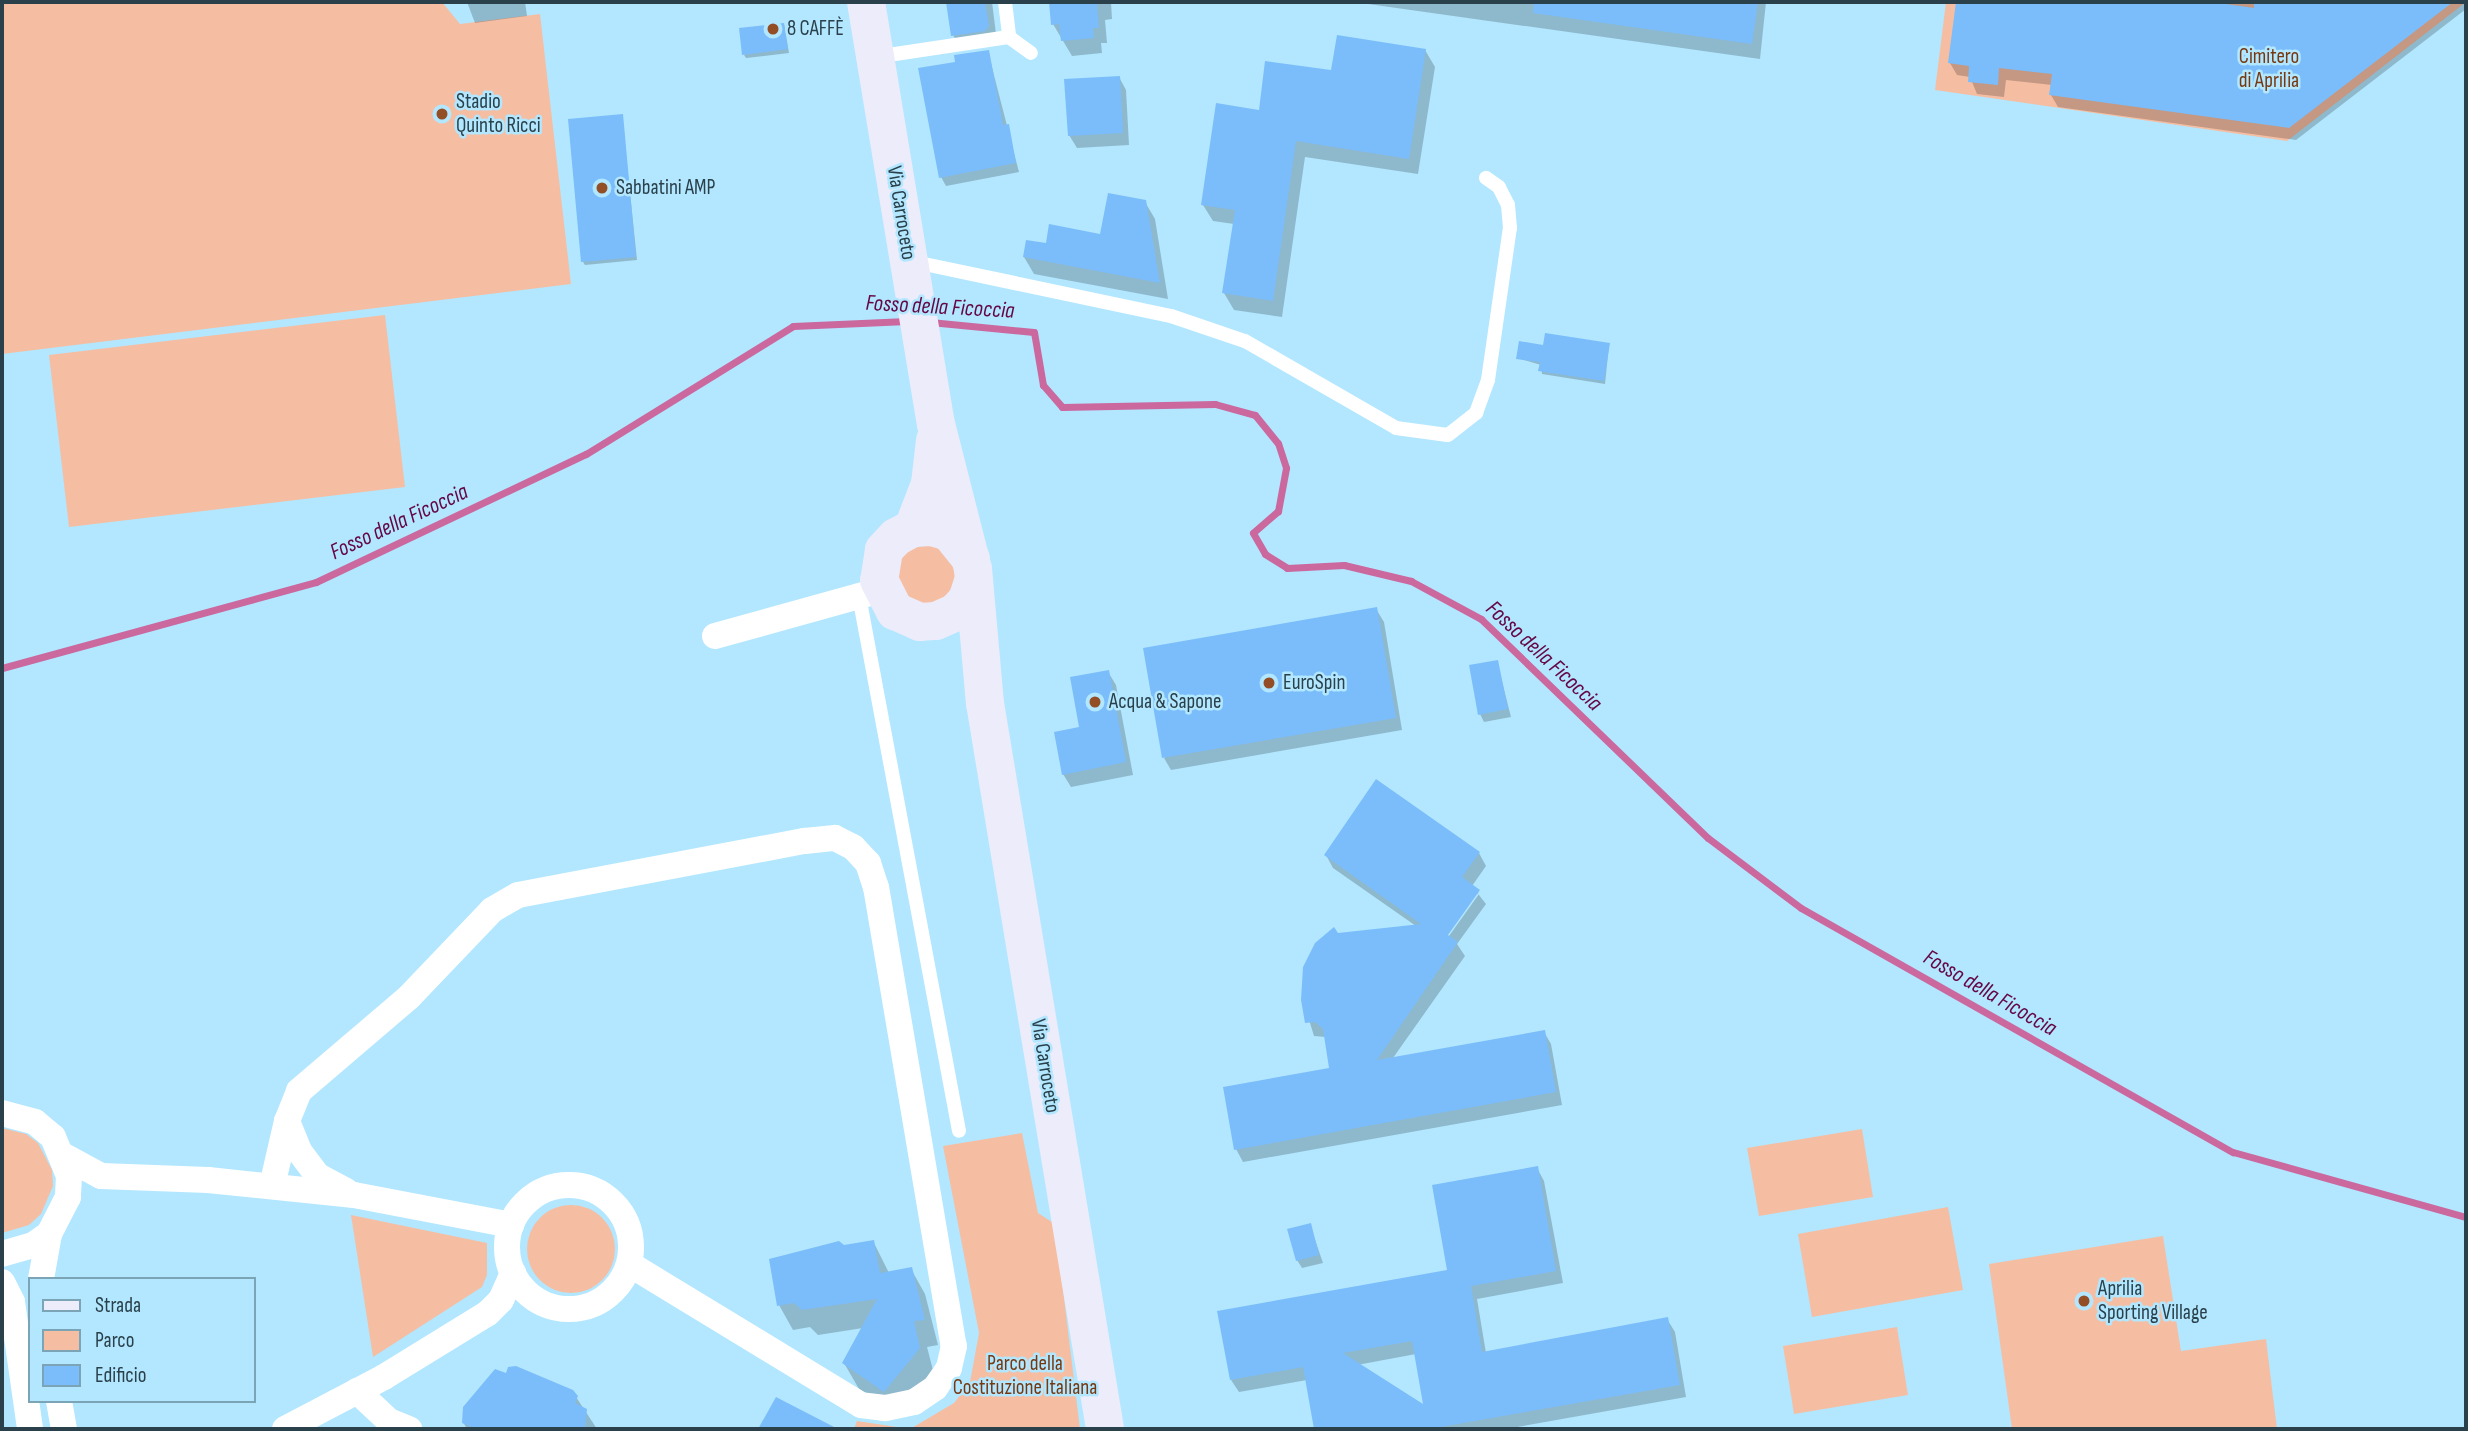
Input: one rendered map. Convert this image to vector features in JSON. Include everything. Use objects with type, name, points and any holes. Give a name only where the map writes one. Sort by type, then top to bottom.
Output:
[{"type":"street","name":"Via Carroceto","points":[[866,2],[936,424],[972,569],[985,703],[1105,1429]]},
{"type":"street","name":"Via Carroceto","points":[[913,528],[930,484],[936,424]]},
{"type":"street","points":[[715,636],[870,593],[884,550],[896,537],[913,528],[931,527],[949,532],[972,569],[967,600],[956,612],[936,621],[920,622]]},
{"type":"street","name":"Via Carroceto","points":[[870,593],[895,611],[920,622],[958,656],[985,703]]},
{"type":"street","points":[[272,1186],[287,1121],[299,1091],[409,998],[492,910],[518,895],[805,841],[835,838],[853,847],[868,863],[876,887],[954,1346],[948,1368],[935,1388],[914,1402],[885,1408],[861,1405],[629,1264]]},
{"type":"street","points":[[2,1113],[35,1122],[52,1137],[64,1156],[68,1197],[48,1234],[41,1277]]},
{"type":"street","points":[[287,1121],[299,1151],[318,1176],[354,1195]]},
{"type":"street","points":[[64,1156],[101,1176],[272,1186],[354,1195],[511,1225]]},
{"type":"street","points":[[488,1313],[546,1305],[567,1310],[587,1307],[621,1283],[629,1264],[632,1243],[626,1223],[615,1205],[589,1189],[558,1186],[538,1193],[511,1225],[508,1241],[513,1273],[521,1287],[546,1305]]},
{"type":"street","points":[[2,1254],[33,1245],[48,1234]]},
{"type":"street","points":[[285,1429],[357,1391],[488,1313],[500,1300],[513,1273]]},
{"type":"street","points":[[2,1282],[12,1302],[30,1429]]},
{"type":"street","points":[[357,1391],[389,1421],[409,1429]]},
{"type":"street","points":[[59,1403],[64,1429]]},
{"type":"lane","points":[[1004,2],[1009,37]]},
{"type":"lane","points":[[875,57],[1009,37],[1031,53]]},
{"type":"lane","points":[[909,261],[1171,316],[1245,341],[1396,428],[1448,435],[1476,413],[1488,380],[1510,228],[1508,205],[1499,187],[1486,178]]},
{"type":"lane","points":[[870,593],[960,1131]]},
{"type":"green space","points":[[2,2],[442,2],[460,24],[540,14],[571,284],[2,354]]},
{"type":"green space","name":"Cimitero di Aprilia","points":[[1946,2],[2466,2],[2287,141],[1935,90]]},
{"type":"green space","points":[[385,315],[405,487],[69,527],[49,355]]},
{"type":"green space","points":[[935,544],[959,574],[943,603],[911,605],[894,567],[906,549]]},
{"type":"green space","points":[[2,1128],[26,1134],[38,1143],[52,1170],[53,1186],[41,1214],[29,1225],[2,1233]]},
{"type":"green space","points":[[1862,1129],[1873,1197],[1759,1216],[1747,1148]]},
{"type":"green space","name":"Parco della Costituzione Italiana","points":[[1022,1133],[1038,1213],[1055,1224],[1080,1429],[910,1429],[954,1403],[970,1382],[979,1333],[943,1146]]},
{"type":"green space","points":[[571,1205],[588,1208],[602,1218],[612,1232],[615,1249],[612,1266],[602,1280],[588,1290],[571,1293],[554,1290],[540,1280],[530,1266],[527,1249],[530,1232],[540,1218],[554,1208]]},
{"type":"green space","points":[[1948,1207],[1963,1290],[1812,1317],[1798,1234]]},
{"type":"green space","points":[[351,1215],[487,1243],[487,1275],[482,1287],[373,1357]]},
{"type":"green space","name":"Aprilia Sporting Village","points":[[2163,1236],[2181,1351],[2266,1339],[2277,1429],[2012,1429],[1989,1264]]},
{"type":"green space","points":[[1897,1327],[1908,1395],[1794,1414],[1783,1346]]},
{"type":"green space","points":[[857,1421],[910,1429],[854,1429]]},
{"type":"building","points":[[946,2],[985,2],[989,26],[985,31],[951,36]]},
{"type":"building","points":[[1049,2],[1097,2],[1099,28],[1093,28],[1094,38],[1061,41],[1059,24],[1051,25]]},
{"type":"building","points":[[1534,2],[1758,2],[1752,44],[1533,13]]},
{"type":"building","name":"Cimitero di Aprilia","points":[[1956,2],[2212,2],[2254,8],[2254,2],[2453,2],[2289,128],[2049,95],[2052,74],[1999,68],[1998,85],[1968,82],[1969,66],[1948,63]]},
{"type":"building","points":[[784,23],[788,49],[742,55],[739,28]]},
{"type":"building","points":[[1337,35],[1426,49],[1409,159],[1296,141],[1273,301],[1222,293],[1235,210],[1201,205],[1216,103],[1259,110],[1265,61],[1331,70]]},
{"type":"building","points":[[989,50],[1003,125],[1009,124],[1016,163],[939,178],[918,68],[955,62],[954,55]]},
{"type":"building","points":[[1120,76],[1123,133],[1068,136],[1064,79]]},
{"type":"building","name":"Sabbatini AMP","points":[[623,114],[636,257],[581,262],[568,119]]},
{"type":"building","points":[[1108,193],[1146,200],[1160,283],[1023,257],[1026,240],[1046,243],[1049,224],[1100,234]]},
{"type":"building","points":[[1545,333],[1610,343],[1604,381],[1538,371],[1540,362],[1516,359],[1519,341],[1543,345]]},
{"type":"building","name":"EuroSpin","points":[[1377,607],[1396,718],[1162,758],[1143,648]]},
{"type":"building","points":[[1498,660],[1508,709],[1478,715],[1469,665]]},
{"type":"building","name":"Acqua & Sapone","points":[[1109,670],[1126,762],[1062,775],[1054,732],[1079,727],[1070,677]]},
{"type":"building","points":[[1376,779],[1480,852],[1462,877],[1480,890],[1448,935],[1458,942],[1377,1060],[1545,1030],[1556,1092],[1234,1150],[1223,1087],[1329,1068],[1323,1029],[1315,1022],[1305,1023],[1301,1000],[1303,967],[1315,943],[1334,927],[1338,933],[1421,924],[1324,855]]},
{"type":"building","points":[[1538,1166],[1556,1271],[1471,1286],[1482,1352],[1668,1317],[1680,1385],[1429,1429],[1314,1429],[1303,1367],[1230,1380],[1217,1311],[1447,1270],[1432,1185]],"holes":[[[1412,1341],[1423,1404],[1343,1353]]]},
{"type":"building","points":[[1311,1223],[1319,1255],[1296,1261],[1287,1229]]},
{"type":"building","points":[[874,1240],[880,1273],[912,1267],[925,1320],[914,1321],[920,1348],[884,1392],[842,1363],[877,1299],[802,1310],[794,1303],[777,1306],[769,1259],[839,1241],[844,1245]]},
{"type":"building","points":[[516,1366],[573,1390],[578,1396],[575,1403],[587,1409],[585,1429],[476,1429],[462,1423],[463,1407],[495,1369],[506,1373],[508,1367]]},
{"type":"building","points":[[776,1397],[838,1429],[758,1429]]},
{"type":"waterway","name":"Fosso della Ficoccia","points":[[2,668],[316,582],[586,454],[793,326],[907,321]]},
{"type":"waterway","name":"Fosso della Ficoccia","points":[[930,322],[1034,332],[1043,385],[1062,407],[1215,404],[1255,415],[1278,443],[1286,468],[1278,511],[1253,533],[1265,554],[1287,568],[1344,565],[1411,581],[1481,619],[1708,838],[1801,908],[2233,1152],[2466,1217]]},
{"type":"place","name":"8 CAFFÈ","points":[[773,29]]},
{"type":"place","name":"Stadio Quinto Ricci","points":[[442,114]]},
{"type":"place","name":"Sabbatini AMP","points":[[602,188]]},
{"type":"place","name":"EuroSpin","points":[[1269,683]]},
{"type":"place","name":"Acqua & Sapone","points":[[1095,702]]},
{"type":"place","name":"Aprilia Sporting Village","points":[[2084,1301]]}]
